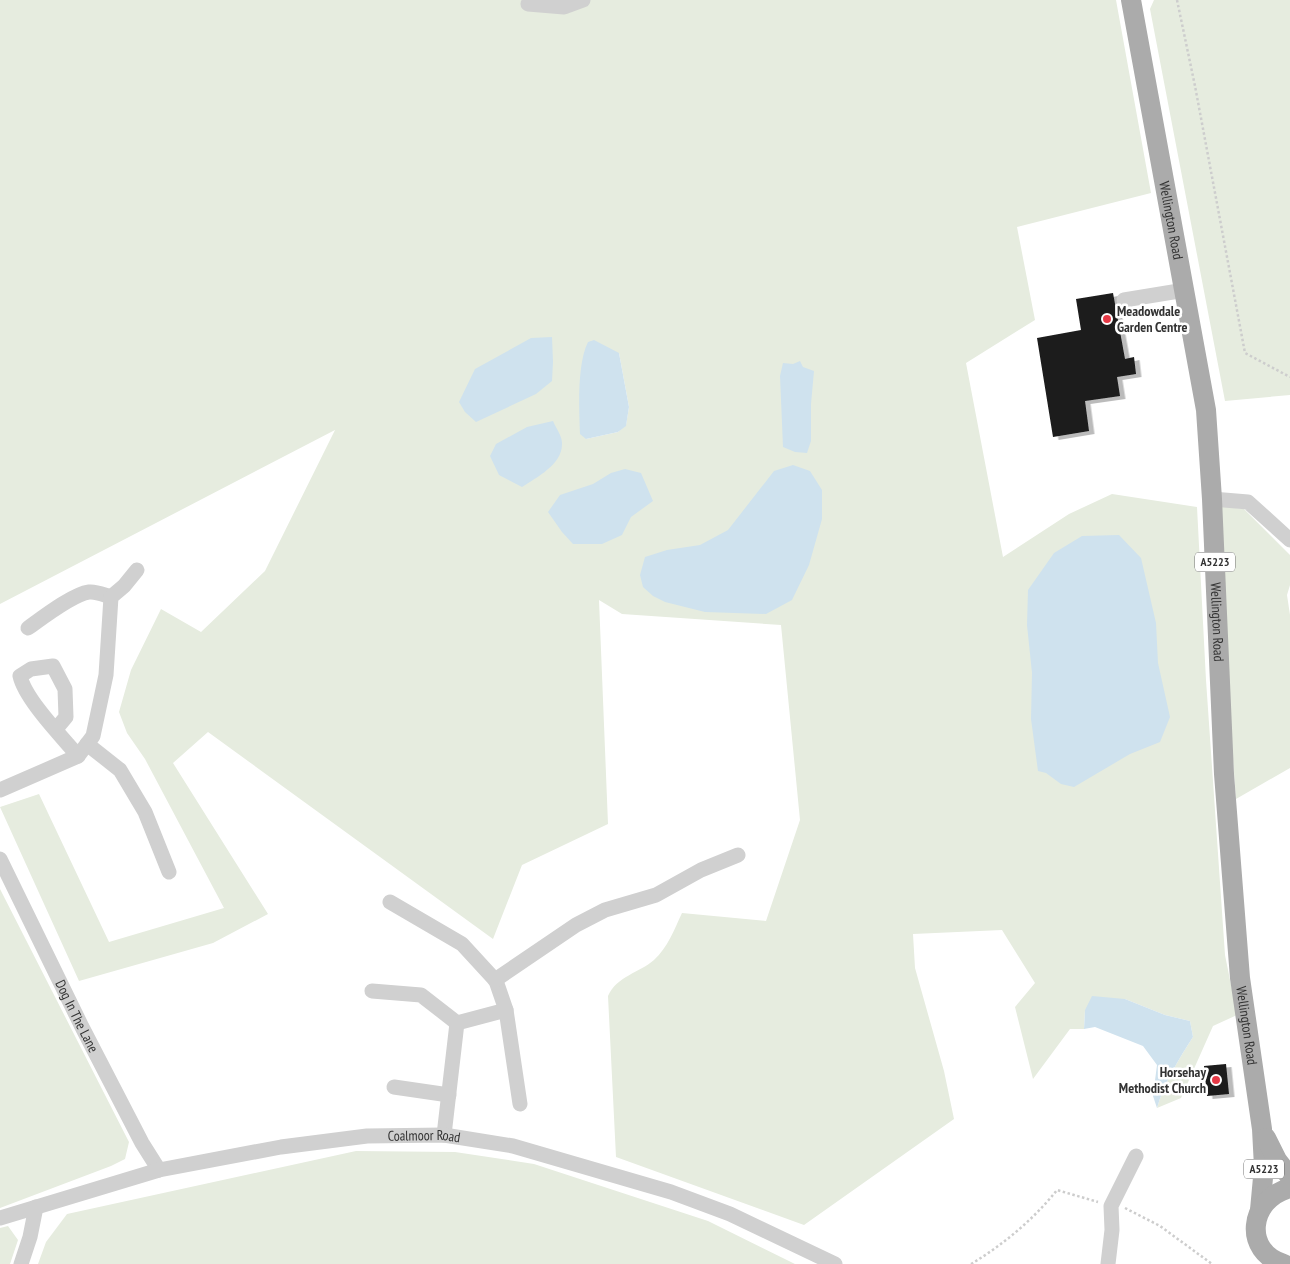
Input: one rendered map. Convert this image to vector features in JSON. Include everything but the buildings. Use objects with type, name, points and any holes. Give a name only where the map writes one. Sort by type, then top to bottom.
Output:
[{"type":"main road","name":"Wellington Road","points":[[1131,0],[1206,410],[1212,499],[1224,774],[1240,978],[1262,1129],[1264,1167],[1260,1210],[1256,1220],[1258,1241]]},
{"type":"main road","name":"Wellington Road","points":[[1262,1129],[1277,1160],[1290,1178]]},
{"type":"main road","points":[[1260,1210],[1267,1199],[1277,1192],[1290,1188]]},
{"type":"main road","points":[[1258,1241],[1258,1264]]},
{"type":"main road","points":[[1258,1241],[1271,1258],[1284,1264]]},
{"type":"street","points":[[528,4],[564,7],[583,0]]},
{"type":"street","points":[[1124,300],[1184,290]]},
{"type":"street","points":[[1212,499],[1248,502],[1290,540]]},
{"type":"street","points":[[0,790],[82,750],[93,736],[106,675],[111,597],[124,586],[137,570]]},
{"type":"street","points":[[28,628],[74,597],[85,592],[91,591],[111,597]]},
{"type":"street","points":[[56,729],[82,750],[120,770],[145,812],[169,872]]},
{"type":"street","points":[[495,980],[576,925],[605,910],[656,895],[701,870],[738,855]]},
{"type":"street","name":"Dog In The Lane","points":[[0,859],[82,1027],[142,1143],[159,1170]]},
{"type":"street","points":[[390,902],[462,944],[495,980],[506,1010],[520,1104]]},
{"type":"street","points":[[372,991],[421,995],[457,1023]]},
{"type":"street","points":[[457,1023],[506,1010]]},
{"type":"street","points":[[444,1135],[457,1023]]},
{"type":"street","points":[[394,1087],[449,1095]]},
{"type":"street","name":"Coalmoor Road","points":[[0,1218],[159,1170],[281,1147],[367,1136],[444,1135],[513,1146],[671,1192],[730,1214],[835,1264]]},
{"type":"street","points":[[1108,1264],[1112,1230],[1111,1206],[1136,1156]]},
{"type":"street","points":[[22,1264],[30,1238],[36,1207]]},
{"type":"path","points":[[1176,0],[1195,86],[1245,353],[1290,376]]},
{"type":"path","points":[[971,1264],[992,1251],[1046,1205]]},
{"type":"path","points":[[1160,1226],[1212,1264]]},
{"type":"shaded area","points":[[0,0],[1116,0],[1151,193],[1017,227],[1035,320],[966,363],[1003,557],[1069,514],[1112,494],[1197,507],[1206,680],[1225,955],[1237,1015],[1213,1026],[1181,1098],[1157,1108],[1168,1080],[1193,1037],[1190,1021],[1165,1015],[1125,999],[1085,1010],[1084,1029],[1070,1029],[1033,1079],[1015,1007],[1035,983],[1002,930],[913,934],[915,968],[944,1071],[954,1119],[804,1225],[616,1157],[608,996],[612,989],[623,979],[659,955],[682,913],[766,921],[800,820],[781,625],[622,614],[599,600],[608,824],[522,865],[493,939],[208,732],[173,763],[268,914],[213,943],[79,981],[0,807],[39,794],[109,942],[224,908],[145,759],[127,733],[119,712],[131,670],[161,609],[201,632],[265,571],[335,430],[0,604]],"holes":[[[619,353],[629,407],[626,425],[618,432],[586,439]]]},
{"type":"shaded area","points":[[1154,0],[1290,0],[1290,395],[1225,401],[1150,9]]},
{"type":"shaded area","points":[[1219,506],[1244,509],[1290,555],[1290,585],[1287,595],[1290,615],[1290,768],[1236,799],[1229,706]]},
{"type":"shaded area","points":[[0,889],[129,1142],[125,1159],[0,1208]]},
{"type":"shaded area","points":[[356,1151],[455,1152],[534,1164],[708,1221],[795,1264],[38,1264],[46,1242],[67,1214]]},
{"type":"shaded area","points":[[8,1226],[18,1240],[10,1264],[0,1264],[0,1228]]},
{"type":"water","points":[[552,337],[552,381],[536,394],[476,422],[465,412],[459,402],[475,369],[531,338]]},
{"type":"water","points":[[594,340],[619,353],[629,407],[626,426],[618,432],[586,439],[580,434],[580,374],[584,351],[588,342]]},
{"type":"water","points":[[800,361],[803,367],[814,371],[811,404],[811,441],[807,453],[795,452],[783,447],[780,376],[783,363],[793,364]]},
{"type":"water","points":[[553,421],[562,440],[561,451],[554,464],[522,487],[499,475],[490,456],[496,444],[527,427]]},
{"type":"water","points":[[793,465],[810,471],[822,490],[822,519],[809,565],[792,600],[766,614],[705,612],[665,602],[653,596],[643,587],[640,575],[645,557],[667,550],[700,545],[728,530],[774,471]]},
{"type":"water","points":[[625,469],[641,473],[653,501],[631,517],[622,535],[602,544],[573,544],[548,512],[560,495],[593,484],[611,473]]},
{"type":"water","points":[[1119,535],[1141,558],[1156,623],[1158,663],[1170,717],[1160,742],[1130,754],[1074,787],[1061,784],[1046,773],[1038,771],[1031,719],[1032,673],[1027,625],[1028,590],[1054,553],[1082,536]]},
{"type":"water","points":[[1092,996],[1125,999],[1165,1015],[1190,1021],[1193,1037],[1168,1080],[1157,1108],[1153,1096],[1157,1065],[1143,1046],[1095,1027],[1084,1029],[1085,1010]]},
{"type":"place","name":"Meadowdale Garden Centre","points":[[1107,319]]},
{"type":"place","name":"Horsehay Methodist Church","points":[[1216,1080]]}]
